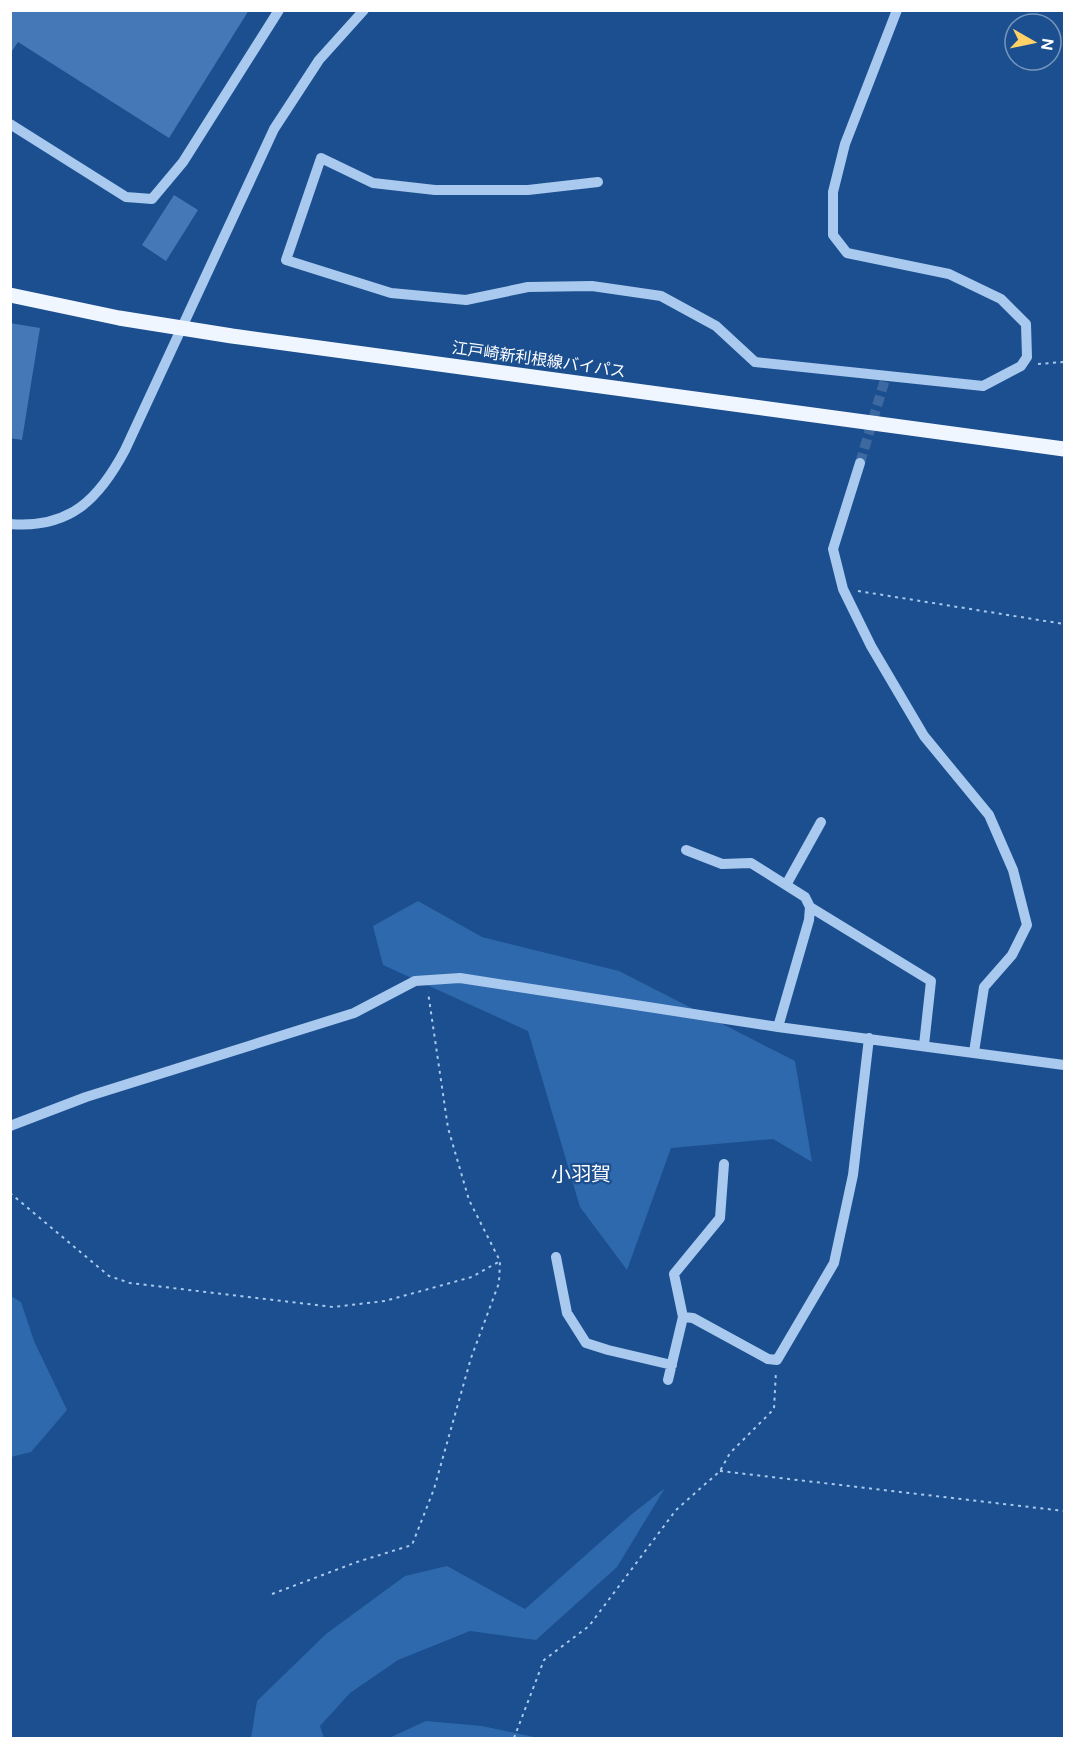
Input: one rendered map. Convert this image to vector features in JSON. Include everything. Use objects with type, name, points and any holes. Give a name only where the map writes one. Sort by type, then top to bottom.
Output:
[{"type":"main road","name":"江戸崎新利根線バイパス","points":[[10,295],[119,318],[180,328],[1065,449]]},
{"type":"street","points":[[10,124],[126,197],[152,199],[183,162],[279,10]]},
{"type":"street","points":[[10,524],[45,523],[71,513],[93,498],[111,477],[274,129],[319,60],[364,10]]},
{"type":"street","points":[[598,182],[528,190],[435,190],[374,183],[321,158],[286,260],[391,293],[401,294],[466,300],[528,286],[592,286],[661,296],[716,326],[754,362],[983,386],[1021,366],[1027,357],[1026,324],[1000,299],[949,274],[847,253],[833,235],[833,192],[845,144],[897,10]]},
{"type":"street","points":[[860,463],[833,549],[843,589],[871,646],[924,736],[989,815],[1013,870],[1027,925],[1012,955],[984,987],[974,1052]]},
{"type":"street","points":[[786,885],[821,822]]},
{"type":"street","points":[[686,850],[722,864],[751,862],[805,897],[810,907],[809,920],[778,1027]]},
{"type":"street","points":[[810,907],[931,981],[924,1045]]},
{"type":"street","points":[[10,1126],[86,1097],[354,1013],[415,981],[425,980],[460,978],[778,1027],[1065,1065]]},
{"type":"street","points":[[684,1317],[693,1318],[768,1359],[777,1360],[834,1263],[853,1175],[869,1038]]},
{"type":"street","points":[[668,1380],[684,1317],[674,1274],[720,1218],[724,1164]]},
{"type":"street","points":[[556,1257],[567,1313],[586,1343],[672,1365]]},
{"type":"path","points":[[1021,366],[1065,362]]},
{"type":"path","points":[[843,589],[1065,624]]},
{"type":"path","points":[[272,1594],[357,1562],[412,1545],[434,1489],[471,1358],[498,1283],[500,1261],[469,1200],[448,1128],[425,980]]},
{"type":"path","points":[[10,1192],[109,1276],[130,1283],[333,1307],[385,1301],[472,1277],[500,1261]]},
{"type":"path","points":[[514,1738],[544,1660],[590,1626],[676,1510],[720,1471],[730,1453],[774,1409],[777,1360]]},
{"type":"path","points":[[720,1471],[1065,1511]]},
{"type":"path","points":[[1030,1738],[1036,1738]]},
{"type":"shaded area","points":[[418,901],[482,937],[619,971],[795,1061],[812,1162],[773,1139],[671,1148],[627,1270],[580,1207],[528,1031],[383,965],[373,926]]},
{"type":"shaded area","points":[[11,1296],[21,1302],[34,1341],[67,1410],[31,1452],[11,1457]]},
{"type":"shaded area","points":[[665,1488],[617,1567],[536,1640],[470,1631],[398,1660],[350,1693],[320,1726],[324,1738],[251,1738],[257,1701],[326,1634],[405,1576],[447,1566],[525,1609],[632,1514]]},
{"type":"shaded area","points":[[426,1721],[482,1726],[539,1738],[389,1738]]},
{"type":"building","points":[[10,10],[249,10],[169,138],[18,42],[10,54]]},
{"type":"building","points":[[174,195],[198,210],[166,261],[142,245]]},
{"type":"building","points":[[10,323],[40,328],[22,440],[10,438]]},
{"type":"tunnel","points":[[860,463],[886,376]]},
{"type":"district","name":"小羽賀","points":[[581,1174]]}]
